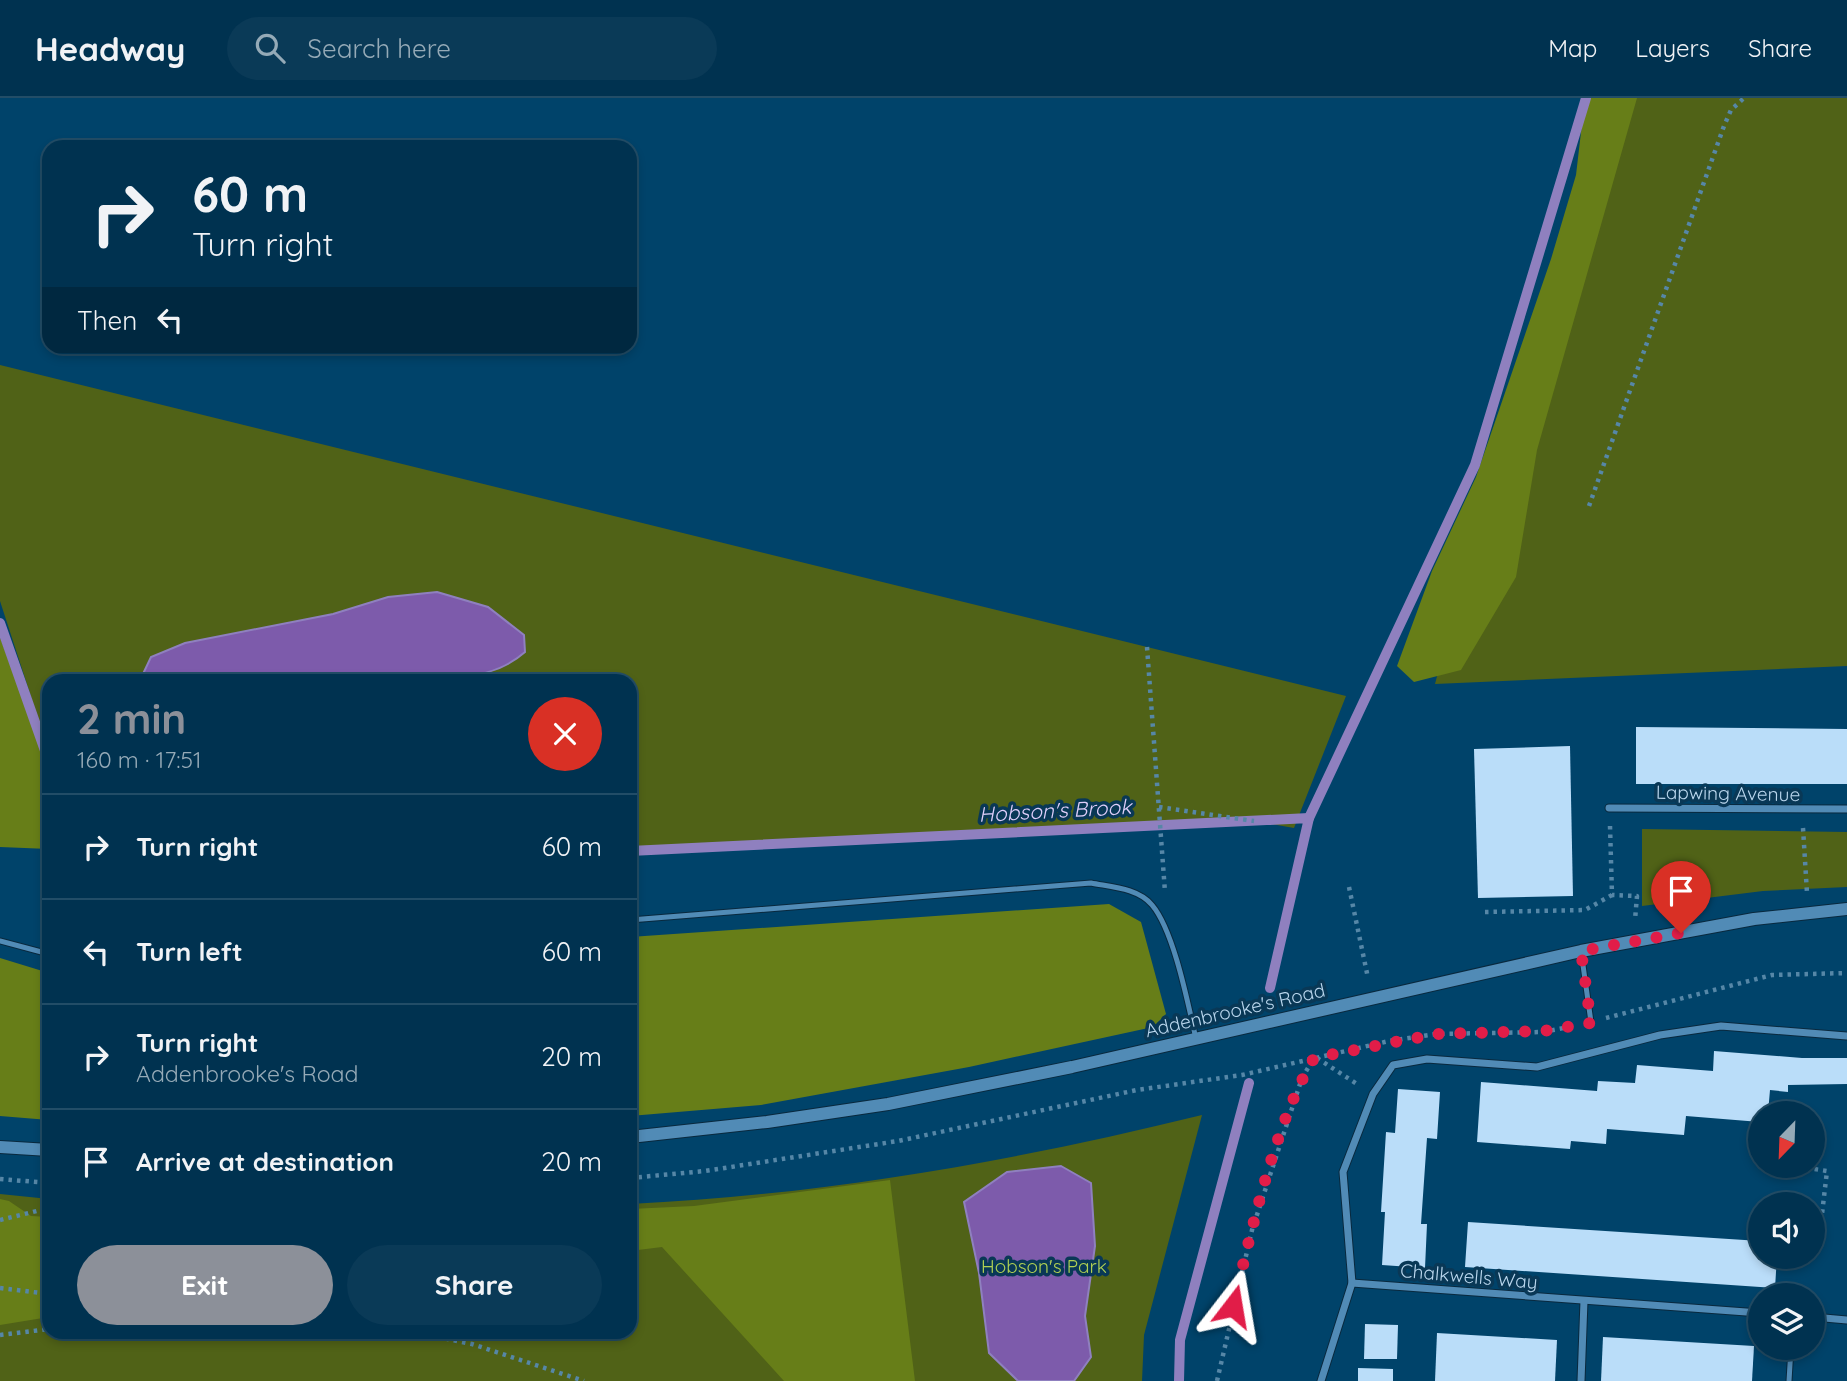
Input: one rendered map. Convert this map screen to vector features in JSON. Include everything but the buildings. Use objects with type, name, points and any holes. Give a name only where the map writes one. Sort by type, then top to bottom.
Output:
[{"type":"street","name":"Lapwing Avenue","points":[[1609,808],[1847,809]]},
{"type":"street","name":"Addenbrooke's Road","points":[[637,1136],[767,1122],[888,1104],[1196,1039],[1581,951],[1754,919],[1847,909]]},
{"type":"street","points":[[1321,1381],[1352,1283],[1343,1172],[1373,1094],[1393,1065],[1427,1059],[1537,1066],[1660,1035],[1721,1026],[1847,1036]]},
{"type":"street","points":[[0,1147],[42,1150]]},
{"type":"street","name":"Chalkwells Way","points":[[1352,1283],[1748,1312]]},
{"type":"street","points":[[1581,1381],[1584,1301]]},
{"type":"street","points":[[1825,1318],[1847,1320]]},
{"type":"lane","points":[[637,919],[1091,884],[1130,890],[1152,904],[1168,939],[1196,1039]]},
{"type":"lane","points":[[0,941],[42,952]]},
{"type":"lane","points":[[1581,951],[1591,1023]]},
{"type":"lane","points":[[1789,1381],[1790,1360]]},
{"type":"path","points":[[1589,506],[1724,126],[1731,110],[1744,98]]},
{"type":"path","points":[[1147,648],[1163,862]]},
{"type":"path","points":[[1159,807],[1254,821]]},
{"type":"path","points":[[1609,808],[1612,895]]},
{"type":"path","points":[[1802,810],[1809,913]]},
{"type":"path","points":[[1349,887],[1373,999]]},
{"type":"path","points":[[1485,912],[1585,910],[1612,895],[1637,896],[1633,942]]},
{"type":"path","points":[[637,1177],[705,1171],[871,1146],[1137,1090],[1242,1075],[1436,1034],[1531,1032],[1591,1023],[1772,975],[1847,973]]},
{"type":"path","points":[[1315,1058],[1373,1094]]},
{"type":"path","points":[[1217,1381],[1252,1230],[1302,1078],[1315,1058]]},
{"type":"path","points":[[1825,1171],[1825,1192]]},
{"type":"path","points":[[0,1179],[42,1182]]},
{"type":"path","points":[[0,1220],[42,1210]]},
{"type":"path","points":[[0,1288],[42,1293]]},
{"type":"path","points":[[0,1335],[42,1330]]},
{"type":"path","points":[[447,1339],[472,1344],[584,1381]]},
{"type":"green space","points":[[1585,98],[1637,98],[1537,450],[1516,577],[1461,670],[1414,682],[1397,666],[1432,571],[1476,477],[1551,259],[1576,175]]},
{"type":"green space","points":[[1607,98],[1847,98],[1847,666],[1435,684],[1504,426]]},
{"type":"green space","points":[[0,365],[1346,696],[1294,828],[1254,821],[637,851],[637,674],[42,674],[42,730],[0,601]]},
{"type":"green space","points":[[0,637],[42,753],[42,849],[0,847]]},
{"type":"green space","points":[[1642,829],[1847,832],[1847,887],[1763,891],[1642,906]]},
{"type":"green space","points":[[1109,904],[1141,922],[1166,1014],[1153,1027],[969,1067],[761,1105],[637,1115],[637,937]]},
{"type":"green space","points":[[0,958],[42,971],[42,1119],[0,1116]]},
{"type":"green space","name":"Hobson's Park","points":[[1202,1115],[1144,1335],[1142,1381],[0,1381],[0,1194],[42,1198],[42,1339],[637,1339],[637,1204],[774,1193],[846,1184],[990,1161]]},
{"type":"green space","points":[[890,1180],[915,1381],[784,1381],[662,1247],[637,1250],[637,1209],[694,1206]]},
{"type":"green space","points":[[0,1199],[9,1201],[31,1216],[42,1217],[42,1318],[0,1325]]},
{"type":"shaded area","points":[[437,592],[488,607],[524,635],[525,652],[506,665],[479,674],[143,674],[151,657],[185,643],[333,614],[388,597]]},
{"type":"shaded area","points":[[1061,1166],[1091,1183],[1095,1246],[1085,1316],[1091,1357],[1074,1381],[1018,1381],[989,1353],[979,1273],[964,1202],[1007,1172]]},
{"type":"waterway","points":[[1309,818],[1475,465],[1586,98]]},
{"type":"waterway","name":"Hobson's Brook","points":[[0,623],[42,742]]},
{"type":"waterway","name":"Hobson's Brook","points":[[637,851],[1309,818],[1270,988]]},
{"type":"waterway","name":"Hobson's Brook","points":[[1179,1381],[1180,1340],[1249,1083]]},
{"type":"route","points":[[1233,1306],[1273,1159],[1302,1078],[1314,1058],[1389,1041],[1436,1034],[1493,1035],[1543,1031],[1591,1023],[1581,951],[1681,933]]}]
